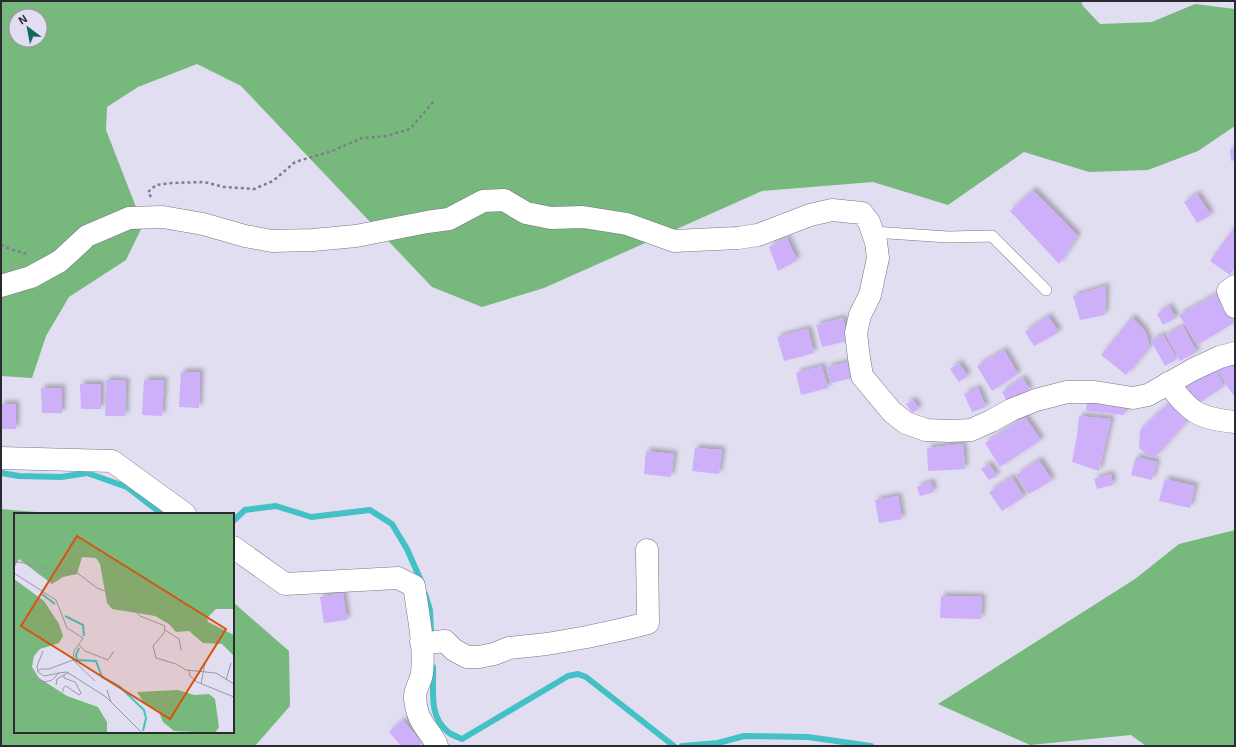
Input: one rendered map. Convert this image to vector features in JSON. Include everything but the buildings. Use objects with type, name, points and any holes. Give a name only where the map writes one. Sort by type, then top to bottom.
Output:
[{"type":"street","points":[[1,286],[37,274],[60,261],[87,236],[129,218],[163,217],[204,224],[246,236],[272,241],[313,240],[356,236],[448,219],[483,201],[504,200],[526,213],[551,218],[583,217],[627,224],[674,240],[738,238],[758,235],[810,215],[832,210],[862,212],[869,222],[873,232],[878,258],[870,295],[860,315],[856,333],[862,376],[892,412],[906,423],[926,430],[971,430],[992,421],[1011,410],[1036,400],[1067,392],[1095,392],[1132,398],[1148,395],[1194,369],[1220,357],[1235,353]]},
{"type":"street","points":[[1235,286],[1228,291],[1235,307]]},
{"type":"street","points":[[1168,383],[1184,403],[1194,412],[1206,417],[1235,422]]},
{"type":"street","points":[[1,458],[112,460],[184,513]]},
{"type":"street","points":[[234,548],[285,584],[398,578],[414,586],[429,642],[422,674],[416,687],[414,698],[422,722],[435,740],[437,746]]},
{"type":"street","points":[[429,642],[445,641],[454,650],[467,657],[479,657],[494,654],[509,648],[547,644],[624,630],[648,622],[647,550]]},
{"type":"lane","points":[[873,232],[948,237],[992,236],[1046,290]]},
{"type":"path","points":[[151,198],[148,192],[156,186],[172,183],[204,182],[224,187],[254,189],[272,181],[295,162],[332,151],[362,138],[386,136],[410,129],[434,101]]},
{"type":"green space","points":[[1,1],[1081,1],[1083,6],[1100,24],[1152,22],[1195,4],[1235,9],[1235,126],[1198,151],[1148,170],[1089,172],[1024,152],[948,205],[873,182],[762,191],[544,288],[482,307],[432,287],[241,86],[197,64],[138,87],[107,107],[106,130],[143,225],[126,260],[69,297],[46,336],[32,378],[1,376]]},
{"type":"green space","points":[[1,509],[48,513],[14,513],[14,733],[234,733],[234,603],[289,651],[290,706],[255,746],[1,746]]},
{"type":"green space","points":[[1235,530],[1235,746],[1146,746],[1131,735],[1030,745],[938,704],[1135,579],[1179,544]]},
{"type":"waterway","points":[[1,473],[19,476],[61,477],[87,473],[127,487],[161,513]]},
{"type":"waterway","points":[[234,520],[245,510],[276,506],[311,517],[370,510],[392,524],[407,549],[422,583]]},
{"type":"waterway","points":[[425,594],[430,610],[431,630]]},
{"type":"waterway","points":[[433,667],[433,702],[437,718],[448,732],[462,739],[568,676],[578,674],[586,677],[674,746]]},
{"type":"waterway","points":[[682,746],[718,743],[744,736],[808,737],[871,746]]}]
